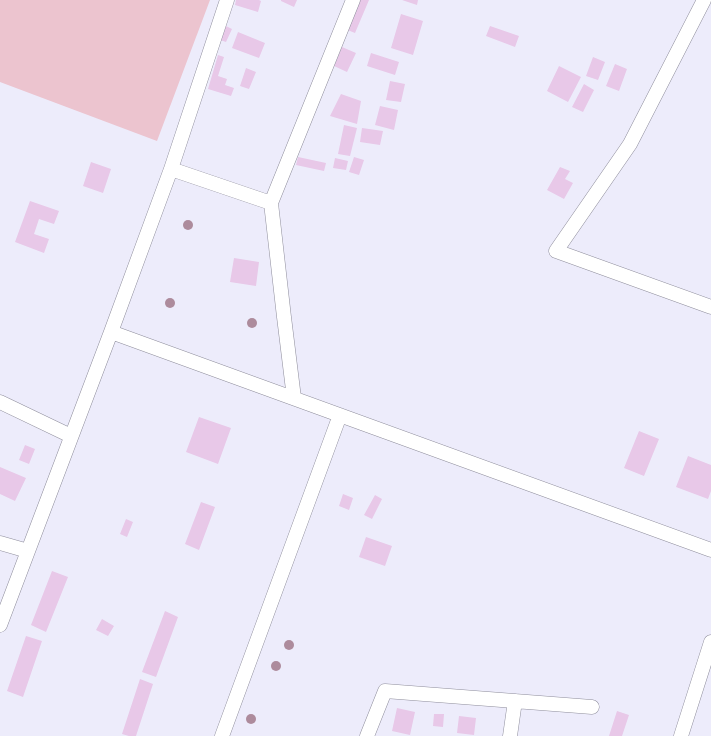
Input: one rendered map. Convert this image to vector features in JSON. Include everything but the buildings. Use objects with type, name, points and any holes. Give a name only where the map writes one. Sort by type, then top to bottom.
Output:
[{"type":"street","points":[[0,625],[171,169],[227,0]]},
{"type":"street","points":[[294,398],[272,203],[353,0]]},
{"type":"street","points":[[704,0],[630,144],[556,250],[711,307]]},
{"type":"street","points":[[171,169],[272,203]]},
{"type":"street","points":[[111,332],[711,550]]},
{"type":"street","points":[[0,402],[71,436]]},
{"type":"street","points":[[222,736],[340,415]]},
{"type":"street","points":[[0,543],[28,551]]},
{"type":"street","points":[[681,736],[711,642]]},
{"type":"street","points":[[367,736],[385,691],[592,707]]},
{"type":"street","points":[[510,736],[516,701]]},
{"type":"shaded area","points":[[0,0],[210,0],[157,141],[0,82]]}]
